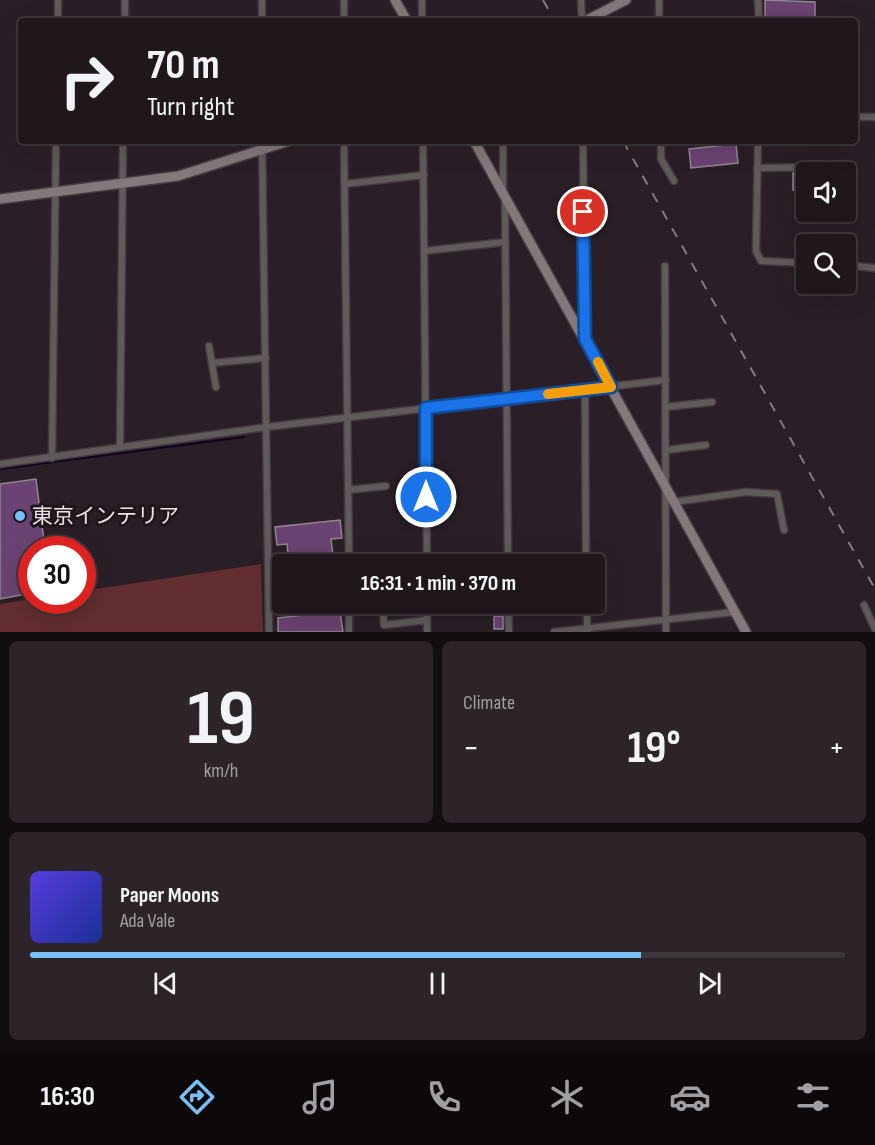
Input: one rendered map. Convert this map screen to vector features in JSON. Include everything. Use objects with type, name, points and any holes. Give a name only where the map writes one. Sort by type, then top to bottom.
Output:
[{"type":"street","points":[[58,0],[58,18]]},
{"type":"street","points":[[125,0],[125,18]]},
{"type":"street","points":[[262,0],[262,18]]},
{"type":"street","points":[[344,0],[344,18]]},
{"type":"street","points":[[395,0],[405,18]]},
{"type":"street","points":[[422,0],[422,18]]},
{"type":"street","points":[[581,0],[583,18]]},
{"type":"street","points":[[589,18],[626,0]]},
{"type":"street","points":[[659,0],[659,18]]},
{"type":"street","points":[[758,0],[759,18]]},
{"type":"street","points":[[858,117],[875,117]]},
{"type":"street","points":[[52,458],[57,144]]},
{"type":"street","points":[[120,447],[123,144]]},
{"type":"street","points":[[344,144],[349,554]]},
{"type":"street","points":[[423,144],[427,554]]},
{"type":"street","points":[[476,144],[746,632]]},
{"type":"street","points":[[503,144],[508,554]]},
{"type":"street","points":[[583,144],[585,339]]},
{"type":"street","points":[[661,144],[662,159],[674,181]]},
{"type":"street","points":[[758,144],[756,251],[761,261],[796,263]]},
{"type":"street","points":[[0,199],[178,176],[262,146],[269,632]]},
{"type":"street","points":[[757,168],[796,167]]},
{"type":"street","points":[[345,184],[424,175]]},
{"type":"street","points":[[424,251],[505,242]]},
{"type":"street","points":[[664,266],[667,450],[666,632]]},
{"type":"street","points":[[856,266],[875,268]]},
{"type":"street","points":[[209,346],[216,387]]},
{"type":"street","points":[[212,363],[266,358]]},
{"type":"street","points":[[0,464],[267,427],[666,380]]},
{"type":"street","points":[[585,390],[586,554]]},
{"type":"street","points":[[666,407],[712,402]]},
{"type":"street","points":[[667,450],[706,445]]},
{"type":"street","points":[[348,490],[386,486]]},
{"type":"street","points":[[674,502],[746,492],[777,494],[784,530]]},
{"type":"street","points":[[864,605],[875,629]]},
{"type":"street","points":[[554,632],[735,612]]},
{"type":"street","points":[[349,614],[350,632]]},
{"type":"street","points":[[383,614],[384,625],[427,620]]},
{"type":"street","points":[[427,614],[427,632]]},
{"type":"street","points":[[508,614],[509,632]]},
{"type":"street","points":[[587,614],[587,630]]},
{"type":"shaded area","points":[[261,564],[263,632],[0,632],[0,604],[18,601],[18,614],[96,614],[96,589]]},
{"type":"building","points":[[765,0],[815,2],[815,18],[765,18]]},
{"type":"building","points":[[736,144],[738,163],[691,168],[689,149]]},
{"type":"building","points":[[793,173],[796,173],[796,190],[793,190]]},
{"type":"building","name":"東京インテリア","points":[[36,479],[43,536],[18,536],[18,596],[0,599],[0,484]]},
{"type":"building","points":[[340,520],[342,538],[331,539],[333,554],[288,554],[287,544],[277,545],[275,527]]},
{"type":"building","points":[[340,614],[343,632],[278,632],[278,618]]},
{"type":"building","points":[[494,616],[503,616],[503,629],[494,629]]},
{"type":"waterway","points":[[0,469],[244,437]]},
{"type":"railway","points":[[543,0],[553,18]]},
{"type":"railway","points":[[625,144],[875,589]]},
{"type":"slow traffic","points":[[548,394],[611,387],[598,362]]},
{"type":"place","name":"東京インテリア","points":[[20,516]]},
{"type":"route","points":[[426,497],[426,408],[611,387],[585,339],[583,212]]}]
